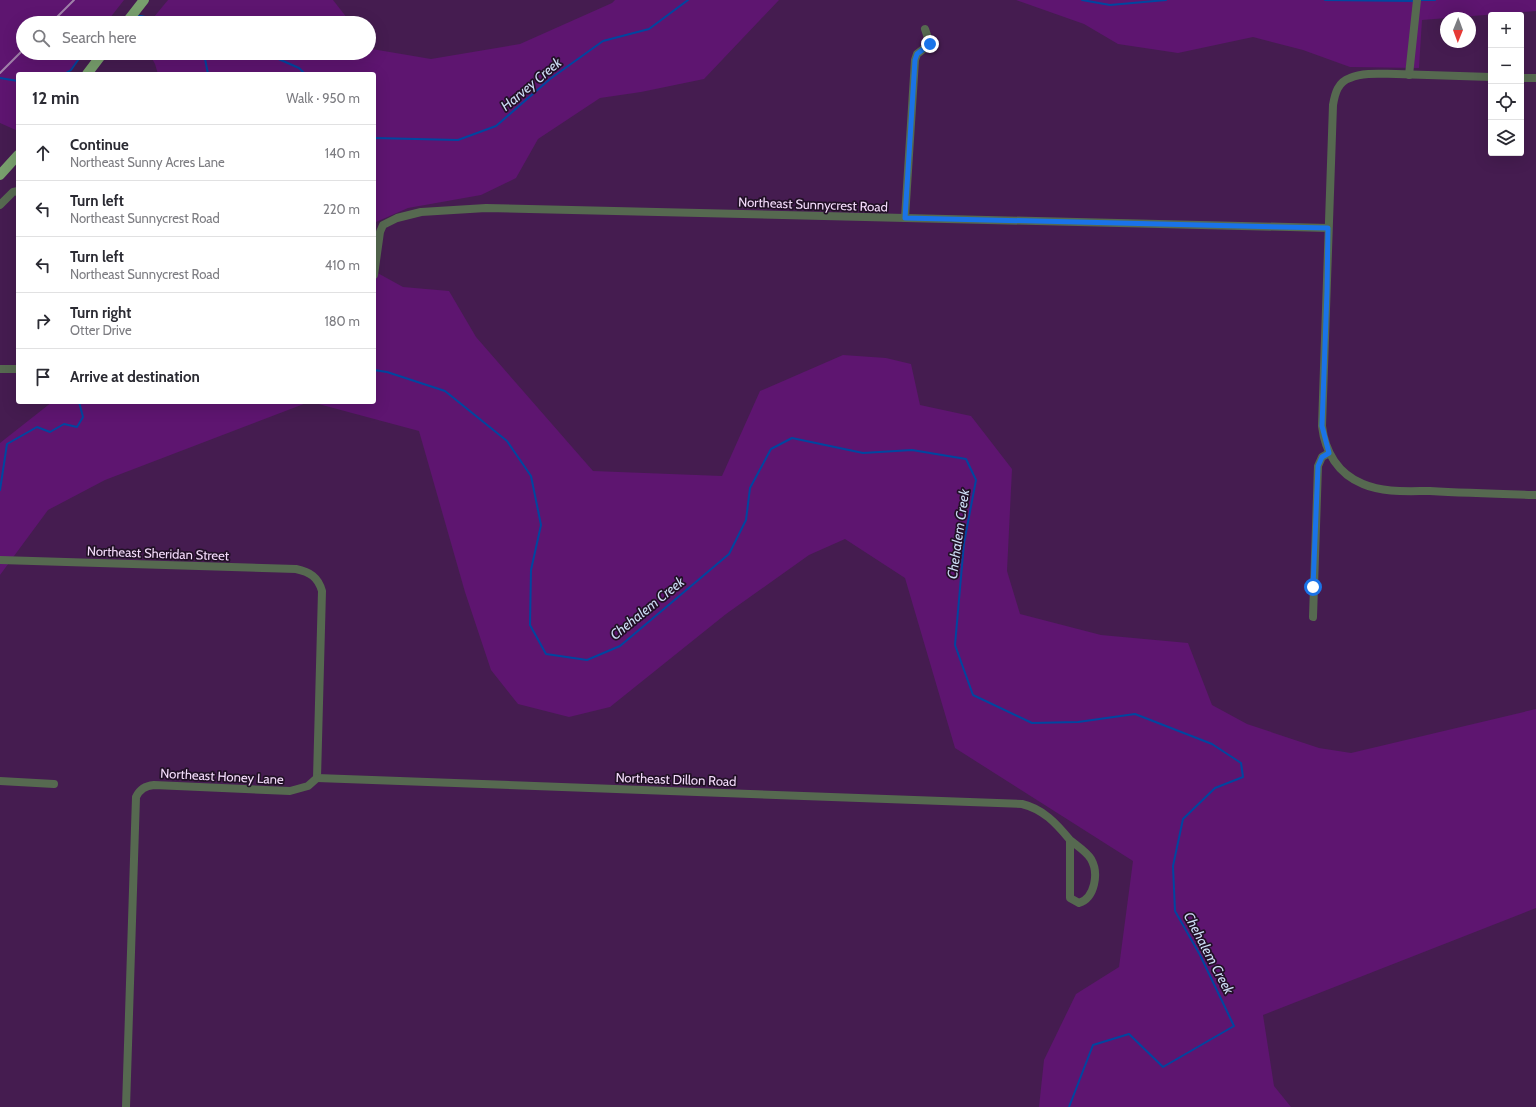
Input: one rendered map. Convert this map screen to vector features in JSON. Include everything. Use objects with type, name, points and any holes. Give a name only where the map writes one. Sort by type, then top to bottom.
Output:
[{"type":"main road","points":[[131,16],[144,0]]},
{"type":"main road","points":[[89,72],[98,60]]},
{"type":"main road","points":[[0,175],[16,157]]},
{"type":"street","points":[[1409,75],[1417,0]]},
{"type":"street","points":[[905,218],[915,60],[917,54],[930,44],[925,30]]},
{"type":"street","points":[[1488,77],[1361,75],[1350,78],[1341,83],[1337,88],[1333,104],[1322,426],[1329,453],[1335,463],[1349,476],[1364,485],[1390,490],[1536,495]]},
{"type":"street","points":[[1524,78],[1536,78]]},
{"type":"street","points":[[0,205],[12,192],[16,191]]},
{"type":"street","name":"Northeast Sunnycrest Road","points":[[376,264],[383,225],[397,218],[429,211],[494,208],[1328,228]]},
{"type":"street","points":[[0,369],[16,369]]},
{"type":"street","points":[[1313,618],[1318,466],[1322,457],[1329,453]]},
{"type":"street","name":"Northeast Sheridan Street","points":[[0,560],[296,569],[306,571],[314,576],[319,582],[323,604],[317,778]]},
{"type":"street","name":"Northeast Dillon Road","points":[[317,778],[1003,803],[1034,807],[1053,820],[1070,840]]},
{"type":"street","name":"Northeast Honey Lane","points":[[126,1107],[136,797],[139,791],[145,786],[154,785],[290,791],[308,786],[317,778]]},
{"type":"street","points":[[0,781],[54,784]]},
{"type":"street","points":[[1070,840],[1091,858],[1095,871],[1092,893],[1086,901],[1079,903],[1070,898],[1070,840]]},
{"type":"shaded area","points":[[0,0],[124,0],[111,16],[16,16],[16,60],[78,60],[69,72],[16,72],[16,130],[0,123]]},
{"type":"shaded area","points":[[168,0],[333,0],[346,16],[155,16]]},
{"type":"shaded area","points":[[615,0],[779,0],[704,79],[641,92],[600,98],[538,139],[516,178],[481,195],[408,208],[376,222],[376,72],[157,72],[153,60],[376,60],[376,50],[431,59],[520,44],[612,3]]},
{"type":"shaded area","points":[[1016,0],[1536,0],[1536,11],[1488,12],[1488,15],[1476,16],[1476,12],[1440,12],[1440,19],[1422,20],[1419,68],[1350,67],[1303,50],[1253,37],[1178,53],[1118,44],[1084,24]]},
{"type":"shaded area","points":[[376,272],[403,287],[449,291],[476,337],[593,471],[722,476],[760,391],[843,355],[886,358],[911,364],[920,405],[971,416],[1012,469],[1007,571],[1020,614],[1101,635],[1188,643],[1212,705],[1247,724],[1319,748],[1351,753],[1536,709],[1536,908],[1263,1015],[1274,1086],[1291,1107],[1039,1107],[1044,1060],[1076,994],[1119,967],[1133,861],[955,748],[905,578],[845,539],[809,555],[726,614],[610,707],[569,717],[518,704],[491,670],[465,592],[419,431],[318,404],[376,404]]},
{"type":"shaded area","points":[[49,404],[304,404],[105,480],[48,510],[0,575],[0,443]]},
{"type":"waterway","name":"Harvey Creek","points":[[376,138],[458,140],[496,126],[550,79],[603,41],[649,29],[688,0]]},
{"type":"waterway","name":"Harvey Creek","points":[[1082,0],[1110,5],[1166,0]]},
{"type":"waterway","name":"Harvey Creek","points":[[1325,0],[1414,1]]},
{"type":"waterway","name":"Harvey Creek","points":[[1420,0],[1435,0]]},
{"type":"waterway","name":"Chehalem Creek","points":[[135,16],[141,16]]},
{"type":"waterway","name":"Chehalem Creek","points":[[68,72],[71,70],[78,60]]},
{"type":"waterway","name":"Chehalem Creek","points":[[205,60],[208,72]]},
{"type":"waterway","name":"Harvey Creek","points":[[281,60],[299,68],[303,72]]},
{"type":"waterway","name":"Chehalem Creek","points":[[0,78],[16,81]]},
{"type":"waterway","name":"Chehalem Creek","points":[[376,370],[387,372],[445,391],[507,441],[531,476],[541,525],[531,570],[530,625],[546,654],[587,660],[620,646],[729,554],[746,520],[750,488],[771,449],[792,438],[863,453],[912,450],[966,459],[976,480],[964,543],[955,645],[973,695],[1032,723],[1078,722],[1135,714],[1212,744],[1241,763],[1243,777],[1215,788],[1183,819],[1173,866],[1175,911],[1200,955],[1234,1026],[1163,1067],[1129,1034],[1093,1045],[1069,1107]]},
{"type":"waterway","points":[[0,490],[7,444],[37,427],[50,432],[64,424],[77,427],[83,417],[80,404]]},
{"type":"railway","points":[[58,16],[74,0]]},
{"type":"railway","points":[[0,73],[16,57]]},
{"type":"route","points":[[930,44],[917,54],[915,60],[915,79],[905,218],[1328,228],[1322,426],[1323,436],[1329,453],[1322,457],[1318,466],[1313,587]]}]
